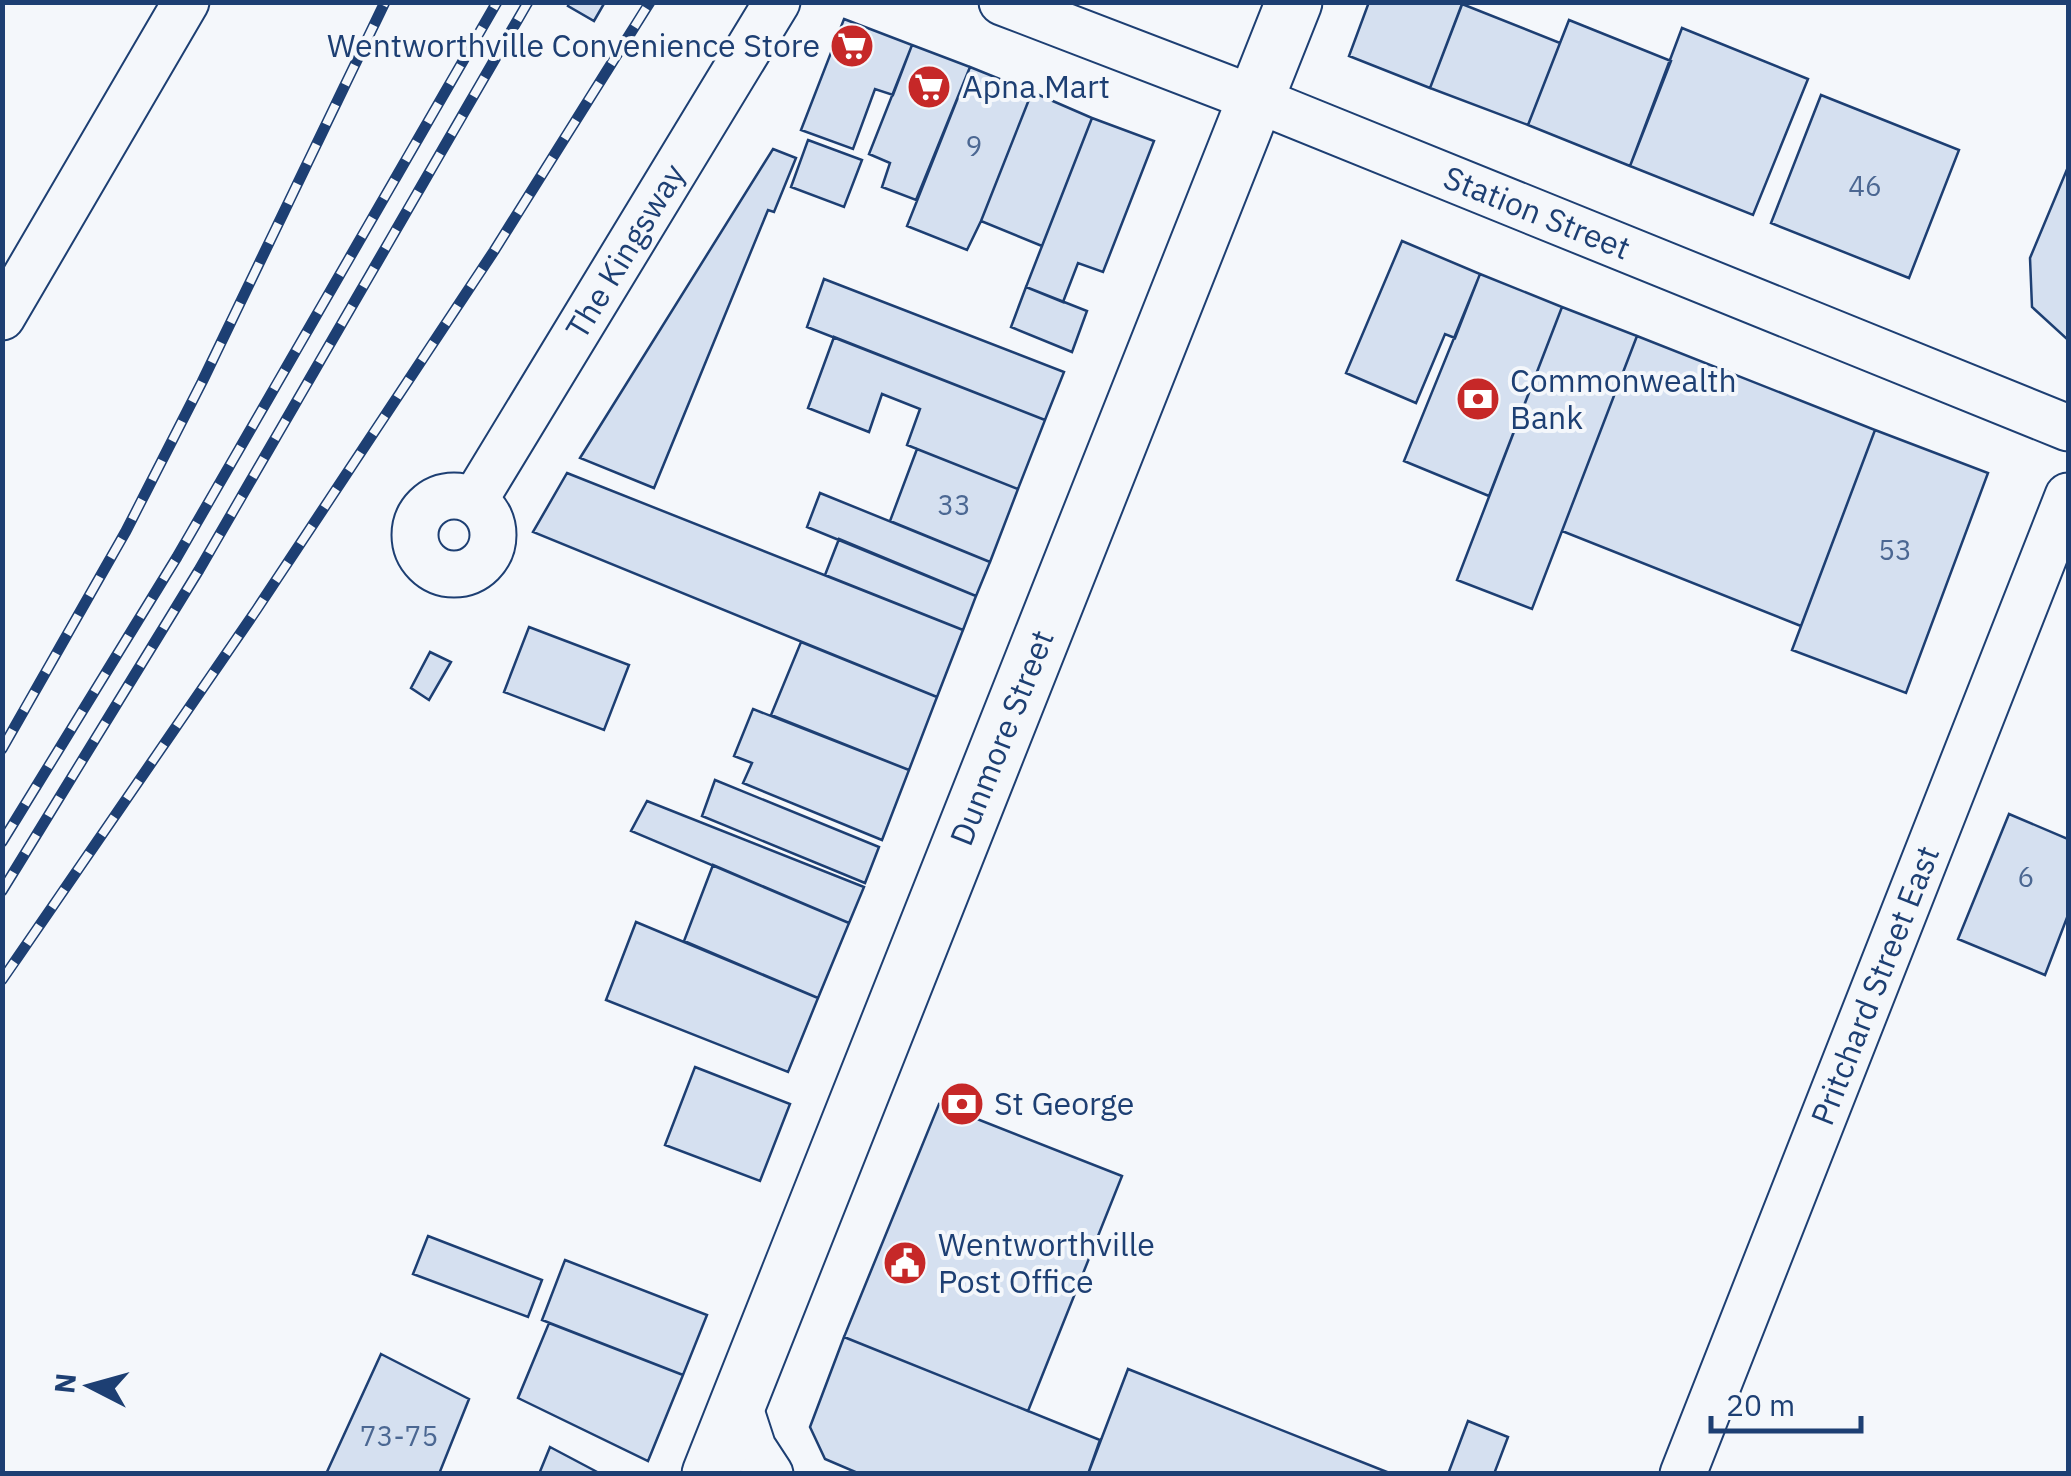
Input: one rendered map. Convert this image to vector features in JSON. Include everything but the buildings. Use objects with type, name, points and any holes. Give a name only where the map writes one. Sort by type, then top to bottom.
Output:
[{"type":"street","points":[[2,316],[186,2]]},
{"type":"street","name":"The Kingsway","points":[[474,501],[777,2]]},
{"type":"street","name":"Station Street","points":[[1002,2],[1255,99],[2068,428]]},
{"type":"street","name":"Dunmore Street","points":[[710,1474],[1294,2]]},
{"type":"street","name":"Pritchard Street East","points":[[1684,1474],[2068,496]]},
{"type":"street","points":[[738,1402],[753,1448],[770,1474]]},
{"type":"railway","points":[[2,749],[126,531],[385,2]]},
{"type":"railway","points":[[2,842],[177,557],[497,2]]},
{"type":"railway","points":[[2,891],[199,570],[528,2]]},
{"type":"railway","points":[[2,980],[257,609],[494,251],[650,2]]},
{"type":"place","name":"Wentworthville Convenience Store","points":[[852,46]]},
{"type":"place","name":"Apna Mart","points":[[929,87]]},
{"type":"place","name":"Commonwealth Bank","points":[[1478,399]]},
{"type":"place","name":"St George","points":[[962,1104]]},
{"type":"place","name":"Wentworthville Post Office","points":[[905,1263]]}]
